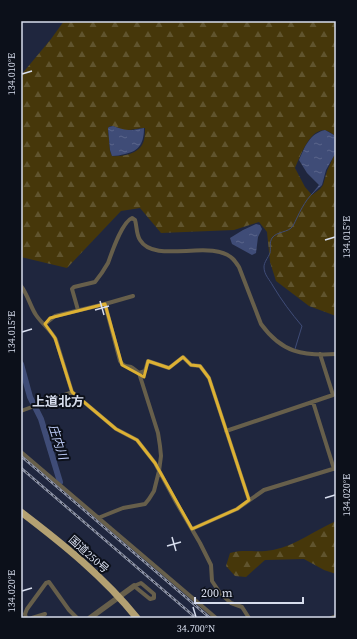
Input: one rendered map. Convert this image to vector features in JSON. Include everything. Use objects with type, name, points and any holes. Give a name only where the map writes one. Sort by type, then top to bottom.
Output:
[{"type":"highway","name":"国道250号","points":[[21,512],[62,543],[101,579],[137,618]]},
{"type":"street","points":[[78,310],[72,289],[74,287],[96,282],[108,263],[124,226],[128,220],[132,218],[135,220],[140,240],[144,245],[154,250],[164,252],[197,250],[218,252],[233,259],[239,267],[258,316],[266,331],[283,346],[292,351],[308,354],[336,354]]},
{"type":"street","points":[[21,286],[28,296],[35,313],[56,340],[72,392],[116,429],[137,440],[155,463],[200,543],[211,565],[212,580],[220,593],[231,603],[242,607],[249,618]]},
{"type":"street","points":[[44,324],[55,316],[133,296]]},
{"type":"street","points":[[98,518],[127,507],[145,504],[154,491],[161,456],[158,433],[139,373],[131,367],[122,365],[120,361],[105,304]]},
{"type":"street","points":[[226,431],[333,395],[320,354]]},
{"type":"street","points":[[139,373],[145,371],[148,361],[169,368],[183,357],[191,365],[200,366],[209,378],[249,500]]},
{"type":"street","points":[[21,411],[72,392]]},
{"type":"street","points":[[192,529],[237,509],[264,490],[335,469],[313,402]]},
{"type":"street","points":[[21,452],[216,618]]},
{"type":"street","points":[[26,618],[25,614],[27,609],[46,583],[49,582],[69,610],[77,618]]},
{"type":"street","points":[[90,618],[118,596],[134,586],[142,583],[154,594],[154,598],[150,599],[134,586]]},
{"type":"street","points":[[32,618],[44,614]]},
{"type":"street","points":[[331,618],[336,616]]},
{"type":"highlighted area","points":[[105,304],[122,365],[144,377],[148,361],[169,368],[183,357],[191,365],[200,366],[209,378],[249,500],[237,509],[192,529],[155,463],[137,440],[116,429],[72,392],[55,338],[45,324],[50,318]]},
{"type":"green space","points":[[64,21],[336,21],[336,143],[334,135],[327,131],[320,131],[314,134],[301,154],[295,168],[305,187],[312,195],[323,185],[327,171],[336,151],[336,316],[309,306],[276,281],[270,262],[267,232],[259,222],[234,230],[161,233],[140,208],[121,211],[67,268],[21,257],[21,75]],"holes":[[[110,126],[122,130],[145,128],[142,145],[133,153],[112,156],[110,151],[108,128]]]},
{"type":"green space","points":[[336,521],[336,574],[324,570],[304,559],[265,560],[246,577],[235,576],[226,566],[230,553],[241,551],[267,551],[282,548]]},
{"type":"water","points":[[113,126],[128,130],[144,128],[142,142],[138,148],[130,153],[112,156],[108,128]]},
{"type":"water","points":[[325,130],[334,135],[336,144],[335,154],[326,170],[322,185],[311,195],[319,185],[307,173],[299,160],[311,138]]},
{"type":"water","points":[[256,224],[260,225],[262,229],[258,237],[256,253],[252,255],[232,244],[230,238]]},
{"type":"waterway","points":[[295,349],[302,326],[290,312],[267,277],[264,270],[264,265],[270,253],[272,238],[293,226],[300,212],[314,192]]},
{"type":"waterway","name":"庄内川","points":[[21,364],[30,397],[41,419],[60,482]]},
{"type":"railway","points":[[21,456],[210,618]]},
{"type":"railway","points":[[21,468],[196,618]]},
{"type":"district","name":"上道北方","points":[[58,401]]}]
